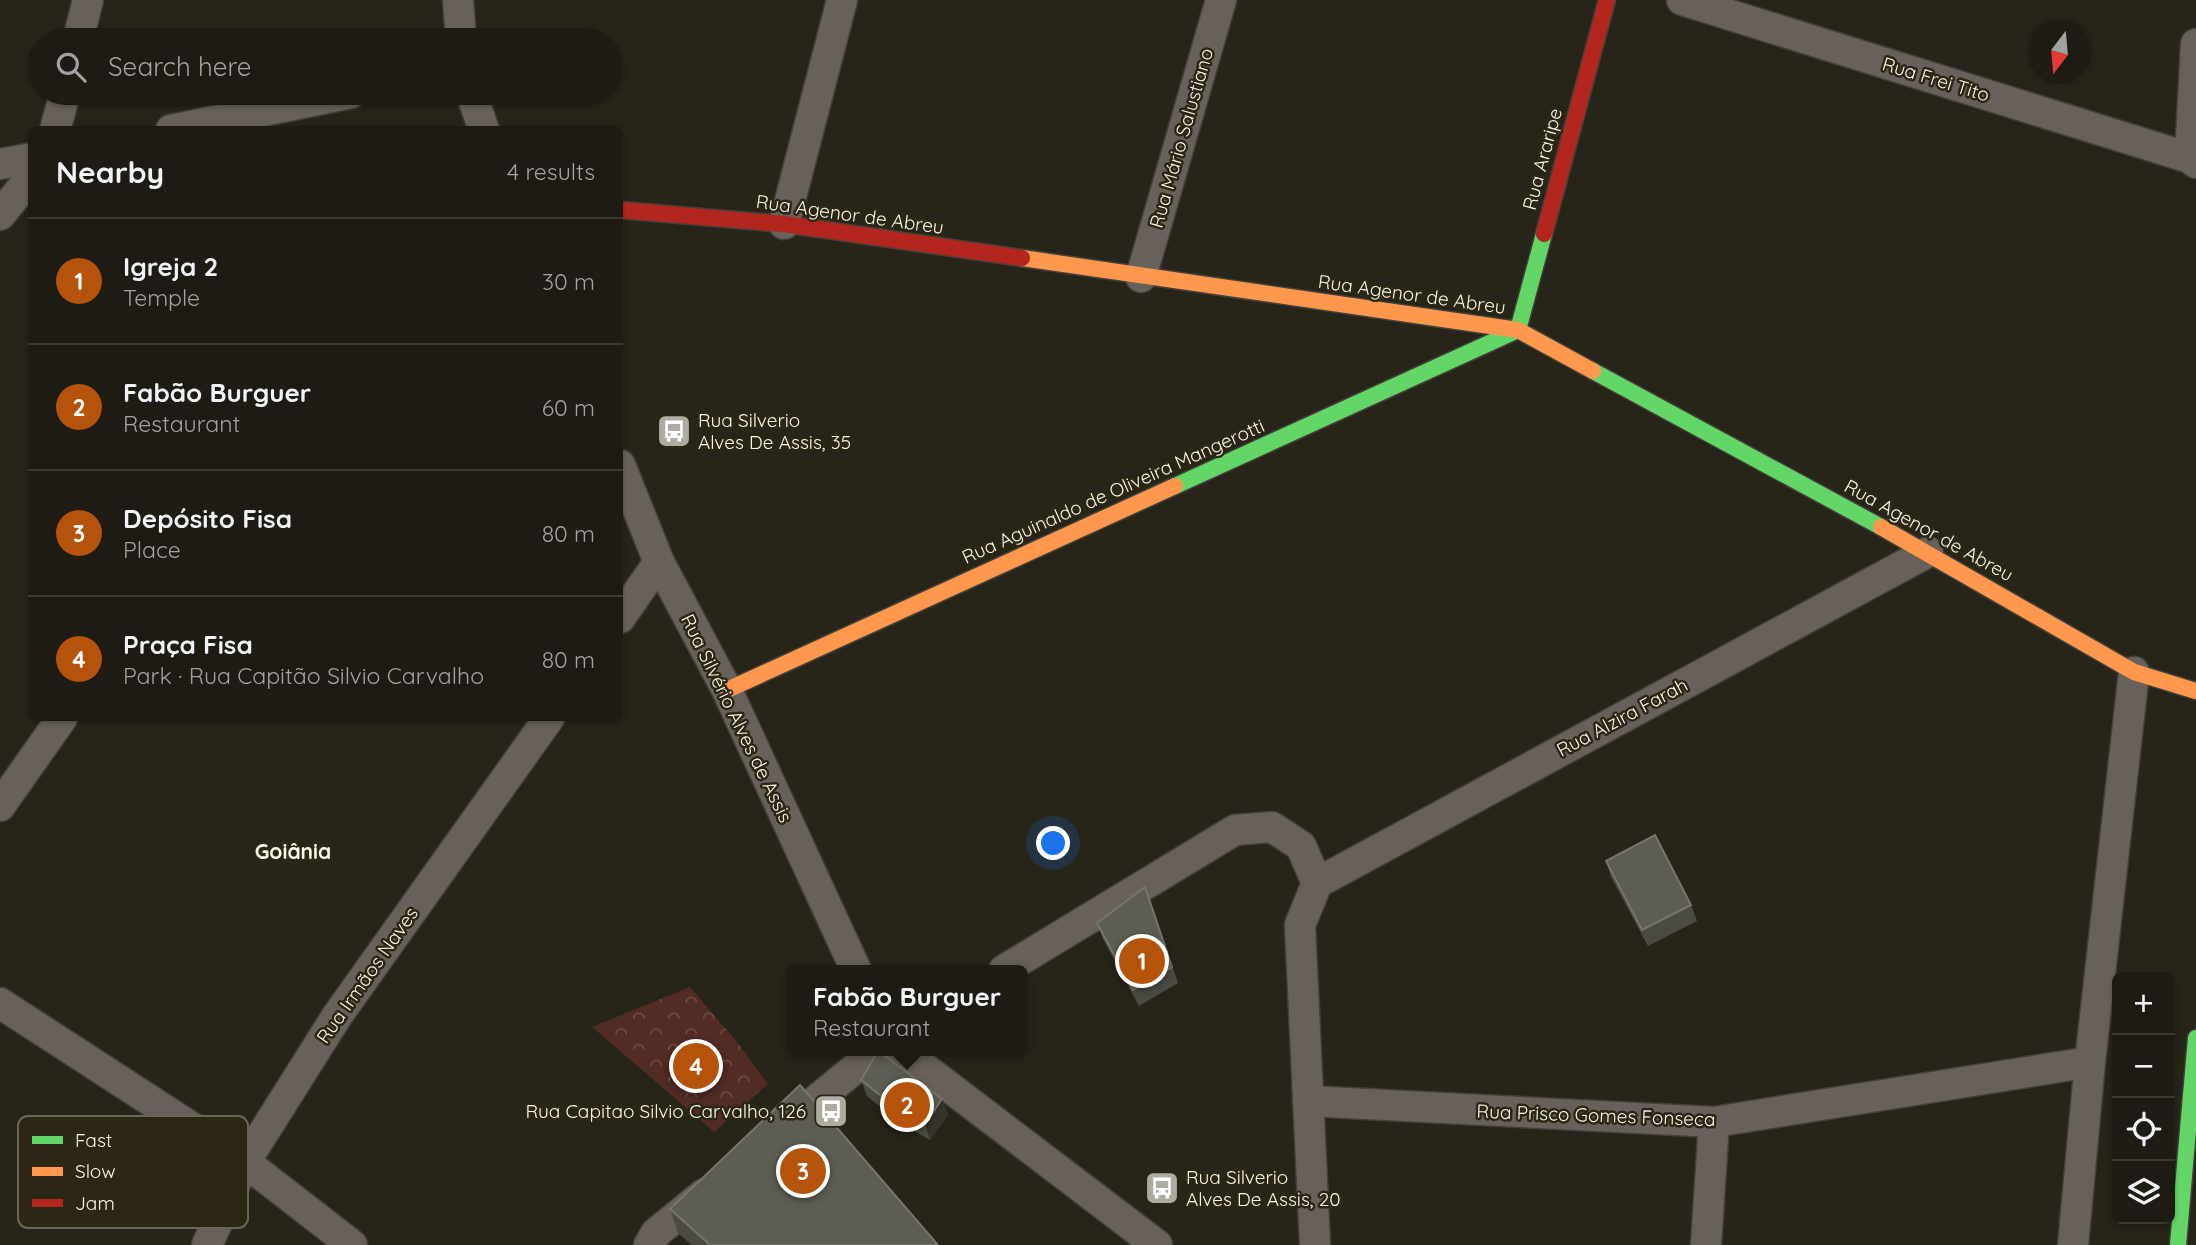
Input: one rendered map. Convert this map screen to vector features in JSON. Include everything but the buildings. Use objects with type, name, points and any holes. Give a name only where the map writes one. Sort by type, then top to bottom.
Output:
[{"type":"street","points":[[81,28],[88,0]]},
{"type":"street","points":[[458,0],[460,28]]},
{"type":"street","points":[[784,224],[842,0]]},
{"type":"street","name":"Rua Mário Salustiano","points":[[1141,277],[1221,0]]},
{"type":"street","name":"Rua Araripe","points":[[1518,330],[1607,0]]},
{"type":"street","name":"Rua Frei Tito","points":[[1682,0],[2193,161]]},
{"type":"street","points":[[2193,161],[2196,44]]},
{"type":"street","points":[[56,126],[62,105]]},
{"type":"street","points":[[190,126],[292,105]]},
{"type":"street","points":[[475,105],[483,126]]},
{"type":"street","points":[[0,164],[28,159]]},
{"type":"street","points":[[0,215],[28,181]]},
{"type":"street","name":"Rua Agenor de Abreu","points":[[623,210],[784,224],[1518,330],[1928,552],[2134,672],[2196,691]]},
{"type":"street","name":"Rua Aguinaldo de Oliveira Mangerotti","points":[[727,690],[1518,330]]},
{"type":"street","name":"Rua Silvério Alves de Assis","points":[[623,472],[659,562],[727,690],[854,965]]},
{"type":"street","name":"Rua Alzira Farah","points":[[1317,883],[1928,552]]},
{"type":"street","points":[[623,614],[659,562]]},
{"type":"street","points":[[2073,1245],[2134,672]]},
{"type":"street","points":[[0,806],[60,721]]},
{"type":"street","name":"Rua Irmãos Naves","points":[[248,1157],[337,1016],[547,721]]},
{"type":"street","points":[[1012,965],[1235,830],[1272,827],[1301,846],[1317,883],[1300,925],[1315,1245]]},
{"type":"street","points":[[0,1003],[174,1116]]},
{"type":"street","points":[[2178,1245],[2196,1038]]},
{"type":"street","points":[[761,1146],[871,1056]]},
{"type":"street","points":[[909,1056],[1157,1245]]},
{"type":"street","name":"Rua Prisco Gomes Fonseca","points":[[1308,1101],[1714,1122],[2091,1062]]},
{"type":"street","points":[[1706,1245],[1714,1122]]},
{"type":"street","points":[[248,1164],[352,1245]]},
{"type":"street","points":[[649,1245],[656,1233],[730,1172]]},
{"type":"street","name":"Rua Irmãos Naves","points":[[207,1245],[215,1228]]},
{"type":"green space","points":[[690,987],[741,1047],[768,1084],[714,1132],[592,1027]]},
{"type":"traffic: fast","points":[[1175,486],[1518,330],[1544,234]]},
{"type":"traffic: fast","points":[[1593,371],[1881,527]]},
{"type":"traffic: fast","points":[[2178,1245],[2196,1038]]},
{"type":"traffic: slow","points":[[1022,258],[1518,330],[1593,371]]},
{"type":"traffic: slow","points":[[727,690],[1175,486]]},
{"type":"traffic: slow","points":[[1881,527],[2134,672],[2196,691]]},
{"type":"traffic: jam","points":[[1544,234],[1607,0]]},
{"type":"traffic: jam","points":[[623,210],[784,224],[1022,258]]},
{"type":"place","name":"Rua Silverio Alves De Assis, 35","points":[[674,431]]},
{"type":"place","name":"Igreja 2","points":[[1142,961]]},
{"type":"place","name":"Praça Fisa","points":[[696,1066]]},
{"type":"place","name":"Fabão Burguer","points":[[907,1105]]},
{"type":"place","name":"Rua Capitao Silvio Carvalho, 126","points":[[831,1111]]},
{"type":"place","name":"Depósito Fisa","points":[[803,1171]]},
{"type":"place","name":"Rua Silverio Alves De Assis, 20","points":[[1162,1188]]},
{"type":"district","name":"Goiânia","points":[[293,852]]}]
